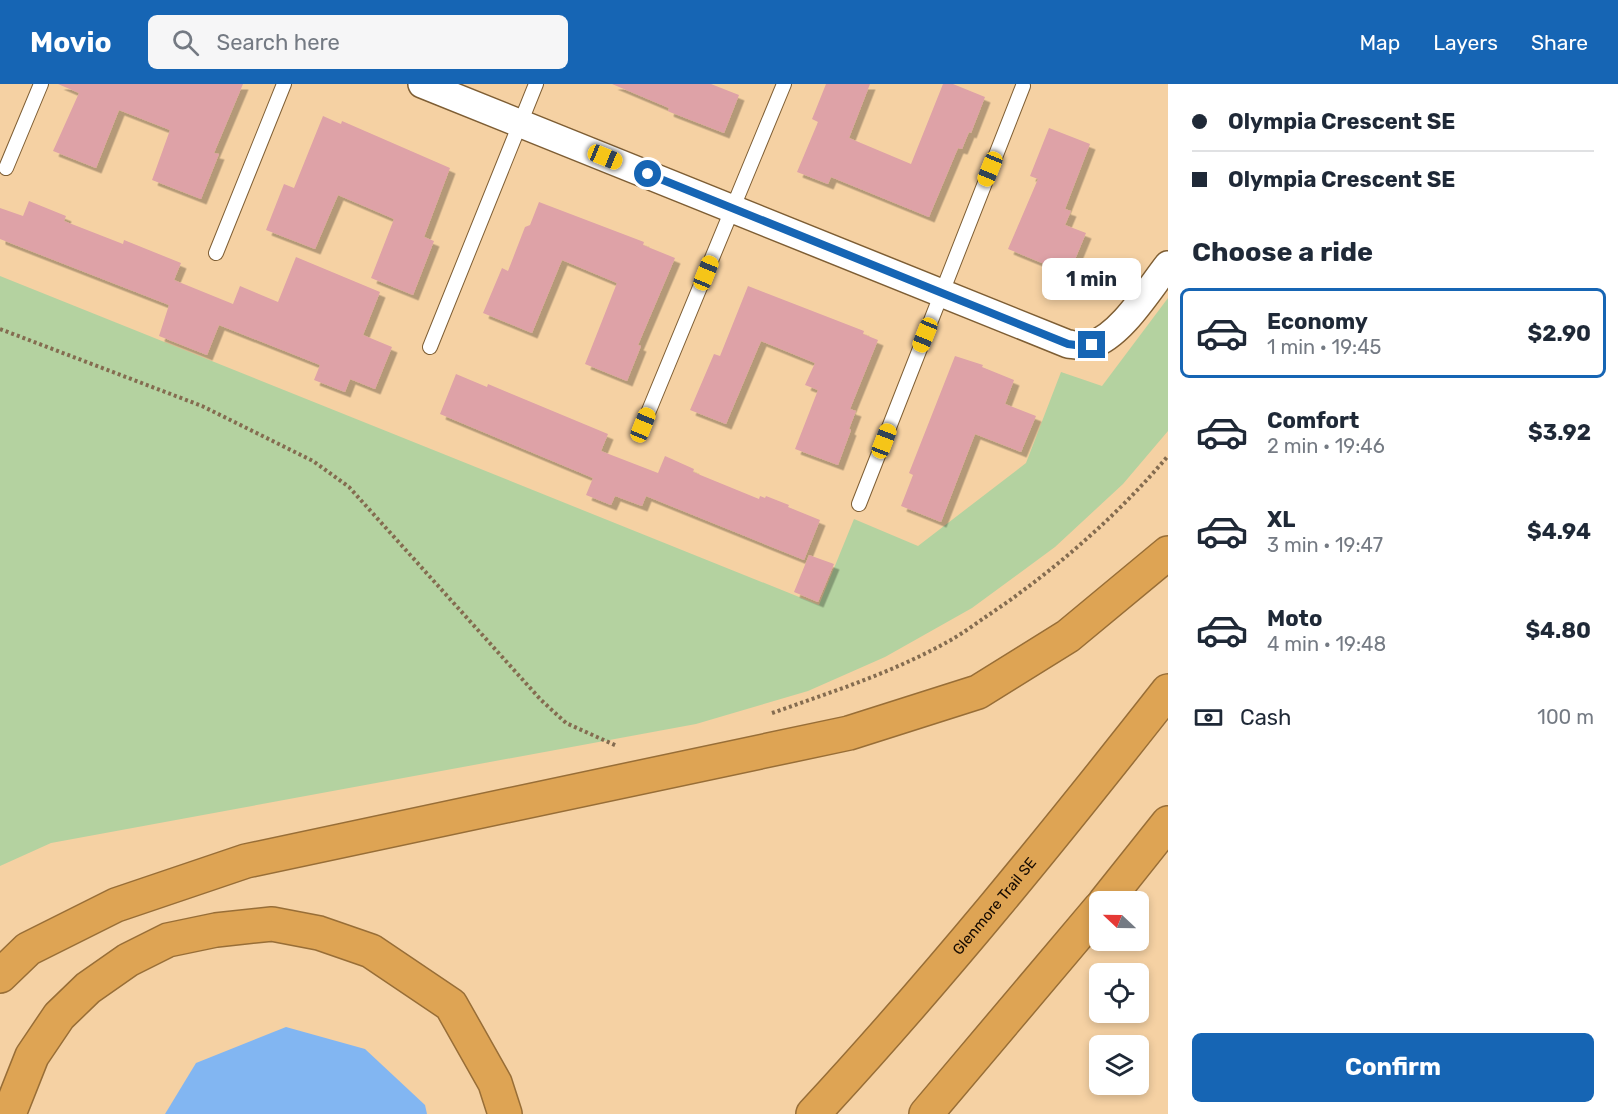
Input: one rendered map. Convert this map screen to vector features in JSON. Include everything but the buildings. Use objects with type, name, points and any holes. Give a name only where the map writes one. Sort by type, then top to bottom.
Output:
[{"type":"highway","points":[[0,976],[28,949],[116,904],[246,861],[849,733],[978,692],[1068,636],[1168,553]]},
{"type":"highway","name":"Glenmore Trail SE","points":[[813,1114],[853,1071],[1047,845],[1168,691]]},
{"type":"highway","points":[[1114,891],[1168,823]]},
{"type":"highway","points":[[926,1114],[1089,921]]},
{"type":"highway","points":[[9,1114],[32,1056],[59,1017],[88,988],[128,960],[168,940],[216,930],[272,924],[319,933],[371,951],[451,1005],[495,1083],[505,1114]]},
{"type":"street","points":[[422,84],[1068,344],[1083,346],[1103,340],[1121,325],[1168,265]]},
{"type":"lane","points":[[6,168],[41,84]]},
{"type":"lane","points":[[216,253],[284,84]]},
{"type":"lane","points":[[429,346],[536,84]]},
{"type":"lane","points":[[643,425],[784,84]]},
{"type":"lane","points":[[859,504],[1023,86]]},
{"type":"path","points":[[0,329],[202,406],[313,461],[349,487],[541,700],[566,723],[609,744],[624,748]]},
{"type":"path","points":[[762,716],[881,673],[950,641],[1014,598],[1083,542],[1150,478],[1168,456]]},
{"type":"green space","points":[[0,276],[819,605],[854,519],[918,546],[1026,463],[1061,372],[1102,386],[1168,298],[1168,431],[1123,484],[1055,547],[972,608],[885,657],[808,691],[696,724],[51,843],[0,866]]},
{"type":"water","points":[[286,1027],[365,1049],[425,1105],[427,1114],[165,1114],[196,1063]]},
{"type":"route","points":[[648,174],[1068,344],[1092,345]]}]
